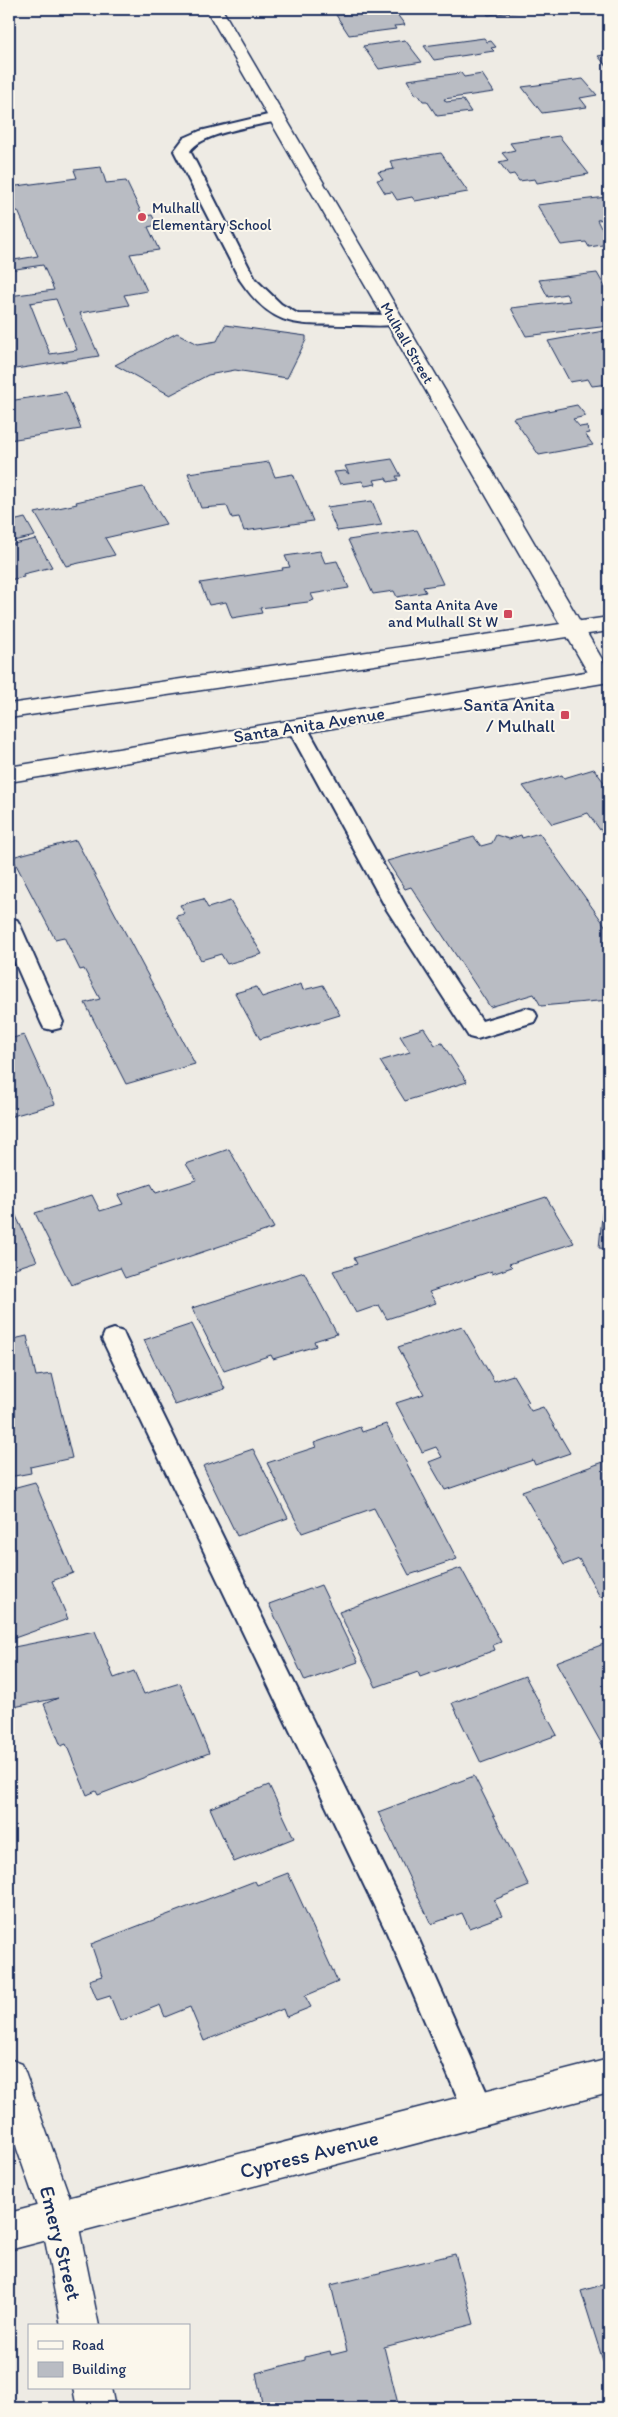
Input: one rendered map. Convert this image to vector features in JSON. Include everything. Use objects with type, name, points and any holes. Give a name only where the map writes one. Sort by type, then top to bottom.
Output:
[{"type":"street","name":"Mulhall Street","points":[[214,9],[573,630],[605,676]]},
{"type":"street","points":[[9,711],[609,624]]},
{"type":"street","name":"Santa Anita Avenue","points":[[9,775],[605,676]]},
{"type":"street","name":"Emery Street","points":[[9,2076],[59,2218],[80,2324]]},
{"type":"street","name":"Cypress Avenue","points":[[9,2232],[609,2076]]},
{"type":"street","points":[[92,2390],[96,2408]]},
{"type":"lane","points":[[276,117],[205,134],[189,141],[182,151],[248,280],[260,296],[275,308],[295,319],[393,320]]},
{"type":"lane","points":[[297,727],[398,910],[477,1032],[526,1016]]},
{"type":"lane","points":[[9,925],[52,1022]]},
{"type":"lane","points":[[114,1339],[398,1925],[479,2111]]},
{"type":"building","points":[[393,9],[405,25],[394,26],[396,29],[349,35],[336,15]]},
{"type":"building","points":[[483,9],[540,9],[488,15]]},
{"type":"building","points":[[484,38],[487,42],[491,41],[496,47],[491,48],[494,51],[434,60],[424,46]]},
{"type":"building","points":[[405,40],[422,62],[379,69],[363,46]]},
{"type":"building","points":[[609,54],[609,69],[598,56]]},
{"type":"building","points":[[461,73],[464,77],[482,74],[494,92],[444,99],[446,102],[463,100],[471,112],[437,116],[427,101],[423,101],[418,94],[416,95],[407,80]]},
{"type":"building","points":[[583,79],[597,95],[580,98],[587,107],[542,113],[522,87]]},
{"type":"building","points":[[559,136],[589,174],[537,183],[535,179],[519,181],[514,174],[509,175],[499,162],[508,160],[502,153],[515,150],[510,143]]},
{"type":"building","points":[[441,153],[468,192],[415,201],[412,197],[397,200],[392,192],[385,193],[377,180],[383,179],[378,172],[394,169],[390,161]]},
{"type":"building","points":[[101,167],[106,183],[126,181],[143,216],[152,215],[157,225],[148,227],[159,250],[130,254],[147,291],[124,295],[129,305],[80,313],[99,356],[9,370],[9,296],[54,290],[43,265],[9,270],[9,249],[14,260],[38,256],[18,211],[9,212],[9,203],[15,202],[9,187],[77,178],[74,170]],"holes":[[[56,299],[77,350],[50,354],[30,303]]]},
{"type":"building","points":[[607,197],[609,200],[609,219],[597,220],[601,228],[609,227],[609,244],[589,247],[586,242],[561,245],[537,205]]},
{"type":"building","points":[[597,273],[609,294],[609,312],[605,313],[609,326],[526,336],[511,308],[570,301],[566,294],[548,297],[539,280]]},
{"type":"building","points":[[225,325],[306,336],[306,340],[287,378],[235,370],[208,375],[170,395],[115,365],[177,333],[198,344],[217,341]]},
{"type":"building","points":[[609,330],[609,384],[592,386],[588,379],[570,382],[548,341]]},
{"type":"building","points":[[66,392],[81,429],[9,440],[9,401]]},
{"type":"building","points":[[577,405],[586,416],[573,419],[580,427],[586,426],[590,433],[585,434],[593,445],[539,455],[513,418]]},
{"type":"building","points":[[392,459],[401,476],[396,476],[398,480],[388,482],[386,478],[374,480],[376,484],[365,486],[362,481],[340,484],[334,472],[345,471],[349,474],[345,466]]},
{"type":"building","points":[[269,462],[275,477],[293,474],[313,521],[244,531],[239,517],[232,518],[227,506],[201,508],[188,473]]},
{"type":"building","points":[[143,487],[166,524],[105,538],[115,555],[66,566],[35,513],[77,504],[76,502]]},
{"type":"building","points":[[372,501],[382,525],[337,531],[327,507]]},
{"type":"building","points":[[25,518],[35,536],[9,542],[9,522]]},
{"type":"building","points":[[417,530],[443,584],[423,587],[426,592],[397,597],[394,591],[373,594],[348,540]]},
{"type":"building","points":[[36,539],[52,567],[23,574],[24,577],[9,580],[9,545]]},
{"type":"building","points":[[320,551],[325,563],[337,561],[349,588],[311,594],[314,600],[308,602],[260,608],[262,613],[232,618],[226,602],[209,605],[200,583],[283,570],[282,568],[290,567],[285,556]]},
{"type":"building","points":[[594,769],[609,789],[609,828],[600,830],[588,813],[552,824],[523,786],[562,775],[564,778]]},
{"type":"building","points":[[539,833],[609,931],[609,1000],[541,1006],[534,994],[490,1007],[411,887],[405,889],[387,861],[474,837],[481,846],[492,843],[496,835],[509,839],[521,835],[522,838]]},
{"type":"building","points":[[76,840],[195,1064],[126,1084],[85,1003],[100,999],[84,969],[80,970],[64,937],[55,939],[12,857]]},
{"type":"building","points":[[203,899],[208,908],[230,901],[262,954],[227,964],[221,954],[201,960],[176,916],[185,914],[180,905]]},
{"type":"building","points":[[301,984],[303,990],[323,985],[340,1015],[260,1039],[235,993],[256,987],[262,997]]},
{"type":"building","points":[[424,1028],[435,1045],[442,1043],[467,1082],[405,1101],[380,1061],[410,1052],[400,1036]]},
{"type":"building","points":[[24,1035],[55,1104],[9,1117],[9,1039]]},
{"type":"building","points":[[229,1149],[274,1228],[125,1278],[120,1268],[71,1285],[35,1213],[92,1195],[100,1211],[123,1204],[118,1195],[151,1184],[156,1193],[196,1180],[186,1164]]},
{"type":"building","points":[[604,1195],[609,1195],[609,1249],[599,1248]]},
{"type":"building","points":[[546,1197],[574,1243],[509,1264],[512,1267],[492,1274],[492,1271],[429,1292],[436,1303],[387,1319],[379,1305],[356,1313],[333,1271],[357,1264],[354,1258]]},
{"type":"building","points":[[9,1201],[37,1261],[9,1270]]},
{"type":"building","points":[[304,1272],[337,1334],[314,1341],[316,1346],[273,1359],[271,1355],[224,1371],[192,1308]]},
{"type":"building","points":[[192,1324],[225,1389],[175,1405],[144,1340]]},
{"type":"building","points":[[462,1326],[494,1381],[513,1375],[529,1402],[526,1403],[531,1411],[543,1407],[570,1453],[535,1465],[533,1460],[445,1490],[429,1462],[442,1457],[436,1447],[422,1452],[396,1403],[424,1394],[398,1347]]},
{"type":"building","points":[[27,1336],[36,1376],[52,1374],[72,1458],[30,1467],[31,1473],[9,1477],[9,1340]]},
{"type":"building","points":[[386,1424],[457,1559],[409,1575],[374,1508],[302,1533],[267,1463],[316,1447],[314,1443],[360,1427],[362,1432]]},
{"type":"building","points":[[253,1449],[288,1518],[237,1536],[203,1466]]},
{"type":"building","points":[[609,1460],[609,1594],[600,1597],[579,1559],[564,1565],[522,1491]]},
{"type":"building","points":[[35,1482],[73,1573],[52,1581],[68,1619],[9,1640],[9,1489]]},
{"type":"building","points":[[461,1568],[501,1642],[493,1645],[495,1650],[420,1677],[418,1672],[376,1687],[339,1612]]},
{"type":"building","points":[[321,1585],[358,1662],[305,1681],[269,1604]]},
{"type":"building","points":[[95,1631],[114,1678],[134,1671],[144,1694],[180,1683],[209,1753],[98,1795],[96,1791],[87,1795],[66,1744],[61,1746],[44,1704],[58,1698],[9,1708],[9,1648]]},
{"type":"building","points":[[609,1642],[609,1757],[556,1662]]},
{"type":"building","points":[[525,1676],[557,1735],[481,1763],[452,1703]]},
{"type":"building","points":[[474,1776],[529,1886],[494,1900],[502,1916],[469,1928],[462,1913],[431,1924],[378,1812]]},
{"type":"building","points":[[269,1785],[294,1838],[234,1862],[210,1808]]},
{"type":"building","points":[[288,1873],[338,1982],[305,1996],[311,2007],[286,2017],[283,2009],[204,2041],[190,2007],[165,2017],[160,2005],[120,2021],[110,1996],[97,2000],[89,1980],[102,1976],[91,1944],[255,1881],[257,1885]]},
{"type":"building","points":[[455,2254],[474,2324],[384,2347],[399,2408],[263,2408],[256,2373],[305,2360],[305,2357],[330,2351],[331,2355],[347,2351],[331,2285]]},
{"type":"building","points":[[609,2283],[609,2380],[581,2291]]},
{"type":"place","name":"Mulhall Elementary School","points":[[142,217]]},
{"type":"place","name":"Santa Anita Ave and Mulhall St W","points":[[508,614]]},
{"type":"place","name":"Santa Anita / Mulhall","points":[[565,715]]}]
